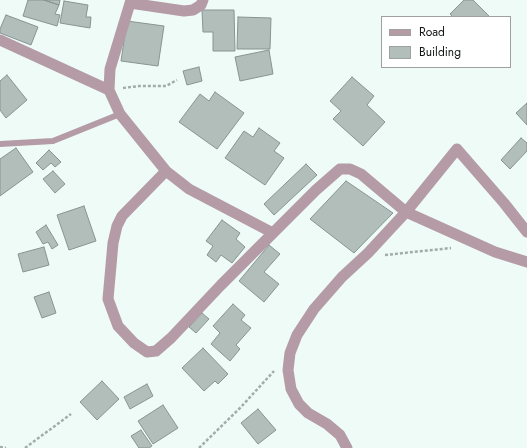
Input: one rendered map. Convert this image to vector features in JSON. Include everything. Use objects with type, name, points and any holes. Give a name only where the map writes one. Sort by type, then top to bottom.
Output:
[{"type":"street","points":[[203,0],[201,5],[197,8],[184,11],[130,1],[110,69],[109,90],[120,114],[166,171],[189,189],[273,233]]},
{"type":"street","points":[[0,40],[109,90]]},
{"type":"street","points":[[347,448],[340,435],[327,424],[308,413],[299,404],[291,389],[288,370],[290,353],[297,335],[314,309],[342,277],[368,253],[406,212],[457,149],[504,202],[527,232]]},
{"type":"street","points":[[166,171],[122,216],[117,226],[108,299],[118,326],[134,343],[147,352],[156,351],[171,338],[316,190],[340,170],[350,169],[361,174],[406,212],[495,252],[527,262]]},
{"type":"lane","points":[[0,144],[52,141],[120,114]]},
{"type":"path","points":[[109,90],[139,86],[166,86],[177,80]]},
{"type":"path","points":[[368,253],[393,255],[419,250],[457,247]]},
{"type":"path","points":[[199,448],[240,408],[275,369]]},
{"type":"path","points":[[25,448],[71,414]]},
{"type":"path","points":[[0,447],[6,448]]},
{"type":"building","points":[[28,0],[44,0],[59,5],[55,14],[60,15],[57,26],[23,16]]},
{"type":"building","points":[[44,0],[60,0],[59,5]]},
{"type":"building","points":[[464,0],[473,0],[489,16],[452,16],[450,14]]},
{"type":"building","points":[[64,1],[88,5],[86,17],[91,17],[90,28],[60,23]]},
{"type":"building","points":[[202,10],[234,10],[235,51],[213,51],[213,32],[203,32]]},
{"type":"building","points":[[6,15],[38,27],[31,45],[0,33],[0,29]]},
{"type":"building","points":[[238,17],[271,18],[270,49],[237,49]]},
{"type":"building","points":[[127,21],[164,26],[158,66],[121,61]]},
{"type":"building","points":[[269,50],[273,74],[240,81],[235,57]]},
{"type":"building","points":[[199,67],[202,81],[187,85],[183,71]]},
{"type":"building","points":[[7,75],[27,100],[6,118],[0,110],[0,81]]},
{"type":"building","points":[[352,77],[374,96],[367,105],[385,122],[363,146],[333,119],[341,111],[330,101]]},
{"type":"building","points":[[215,92],[244,113],[217,149],[179,122],[200,94],[209,101]]},
{"type":"building","points":[[527,103],[527,125],[516,113]]},
{"type":"building","points":[[259,128],[280,143],[274,151],[284,158],[265,185],[225,158],[244,131],[253,137]]},
{"type":"building","points":[[521,138],[527,143],[527,151],[510,169],[501,160]]},
{"type":"building","points":[[16,148],[33,172],[0,196],[0,159]]},
{"type":"building","points":[[49,150],[61,162],[55,167],[51,163],[43,170],[36,163]]},
{"type":"building","points":[[306,164],[317,175],[274,215],[264,204]]},
{"type":"building","points":[[53,171],[65,184],[55,193],[43,179]]},
{"type":"building","points":[[346,181],[393,213],[354,253],[310,219]]},
{"type":"building","points":[[84,206],[96,241],[69,250],[57,215]]},
{"type":"building","points":[[222,220],[240,233],[236,239],[245,247],[232,263],[221,255],[216,262],[207,255],[213,246],[206,241]]},
{"type":"building","points":[[46,225],[58,245],[52,249],[48,242],[43,244],[36,232]]},
{"type":"building","points":[[269,245],[280,254],[264,272],[279,284],[264,302],[239,281]]},
{"type":"building","points":[[44,247],[49,265],[23,272],[18,254]]},
{"type":"building","points":[[49,292],[56,313],[42,318],[34,297]]},
{"type":"building","points":[[233,304],[245,315],[241,320],[251,328],[236,345],[240,349],[230,361],[211,344],[220,333],[213,326]]},
{"type":"building","points":[[202,313],[209,319],[196,333],[189,327]]},
{"type":"building","points":[[203,348],[228,374],[218,384],[215,381],[204,391],[182,368]]},
{"type":"building","points":[[102,381],[119,399],[97,420],[80,402]]},
{"type":"building","points":[[147,384],[153,396],[130,409],[124,397]]},
{"type":"building","points":[[163,405],[178,428],[153,444],[138,421]]},
{"type":"building","points":[[258,409],[276,430],[258,444],[241,423]]},
{"type":"building","points":[[141,430],[152,446],[149,448],[139,448],[131,436]]}]
